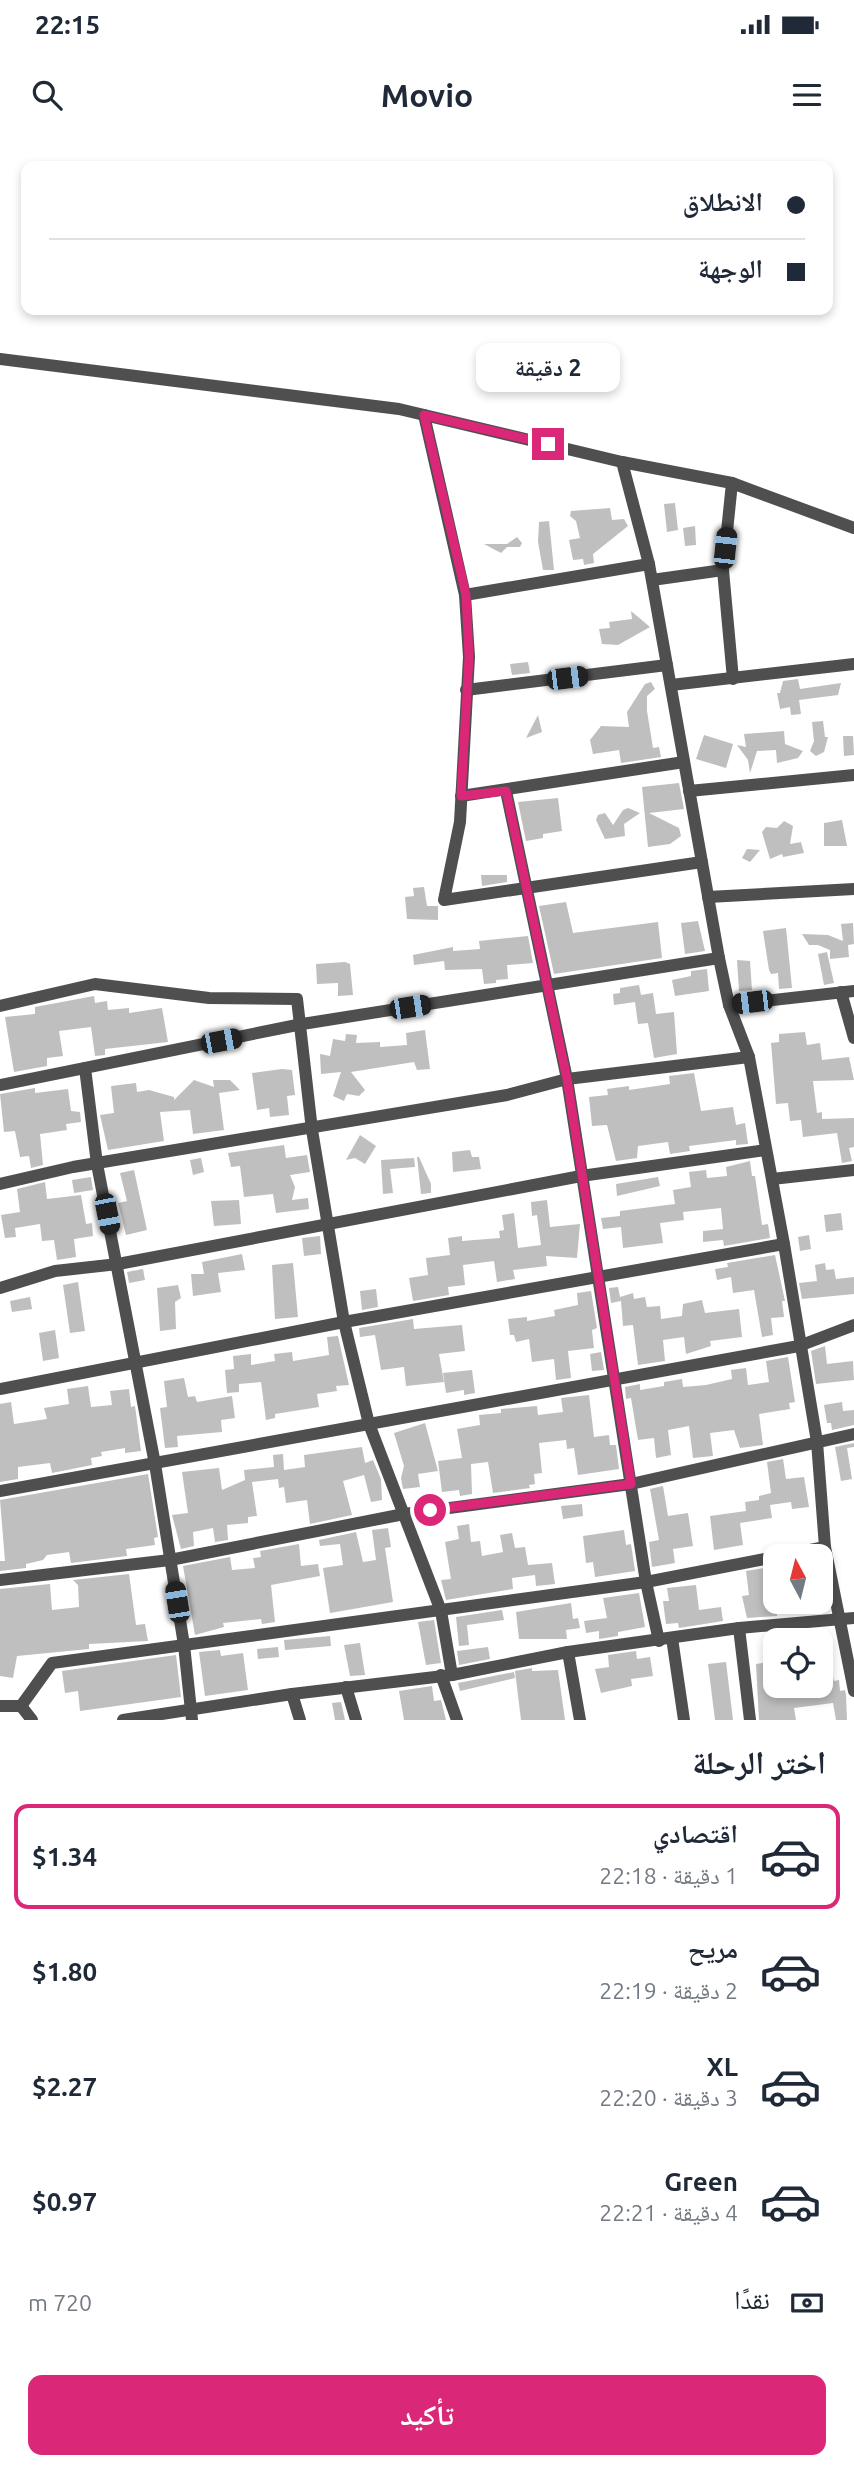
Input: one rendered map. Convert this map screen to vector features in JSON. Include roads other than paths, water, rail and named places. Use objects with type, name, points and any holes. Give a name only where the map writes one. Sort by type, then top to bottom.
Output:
[{"type":"street","points":[[0,359],[386,407],[622,462],[732,483],[854,528]]},
{"type":"street","points":[[424,415],[466,595],[469,657],[460,822],[444,900],[702,862]]},
{"type":"street","points":[[622,462],[649,564],[719,958],[729,1005],[748,1057],[772,1179],[817,1442],[825,1544]]},
{"type":"street","points":[[732,483],[723,570],[733,679]]},
{"type":"street","points":[[466,595],[649,564]]},
{"type":"street","points":[[652,580],[723,570]]},
{"type":"street","points":[[671,685],[854,664]]},
{"type":"street","points":[[466,690],[667,665]]},
{"type":"street","points":[[461,796],[684,762]]},
{"type":"street","points":[[689,791],[854,775]]},
{"type":"street","points":[[506,791],[524,890],[567,1079],[646,1582],[659,1641]]},
{"type":"street","points":[[708,897],[854,889]]},
{"type":"street","points":[[0,1085],[302,1024],[719,958]]},
{"type":"street","points":[[0,1006],[95,985],[209,998],[297,999],[302,1024],[312,1130],[344,1322],[369,1424],[441,1611],[447,1675],[457,1720]]},
{"type":"street","points":[[729,1005],[847,992],[854,1038]]},
{"type":"street","points":[[0,1184],[97,1164],[312,1130],[507,1095],[567,1079],[748,1057]]},
{"type":"street","points":[[85,1068],[97,1164],[155,1464],[184,1645],[191,1716]]},
{"type":"street","points":[[0,1288],[55,1271],[118,1264],[581,1177],[766,1150]]},
{"type":"street","points":[[772,1179],[854,1170]]},
{"type":"street","points":[[0,1389],[344,1322],[784,1244]]},
{"type":"street","points":[[0,1491],[615,1377],[799,1346],[854,1325]]},
{"type":"street","points":[[0,1580],[170,1560],[404,1514],[631,1484],[854,1434]]},
{"type":"street","points":[[21,1706],[52,1663],[646,1582],[763,1559]]},
{"type":"street","points":[[833,1588],[854,1691]]},
{"type":"street","points":[[123,1720],[191,1716],[292,1694],[447,1675],[568,1652],[739,1628],[854,1618]]},
{"type":"street","points":[[739,1628],[750,1720]]},
{"type":"street","points":[[672,1638],[684,1720]]},
{"type":"street","points":[[568,1652],[580,1720]]},
{"type":"street","points":[[346,1687],[356,1720]]},
{"type":"street","points":[[292,1694],[300,1720]]},
{"type":"street","points":[[0,1706],[21,1706]]},
{"type":"street","points":[[21,1706],[32,1720]]}]
